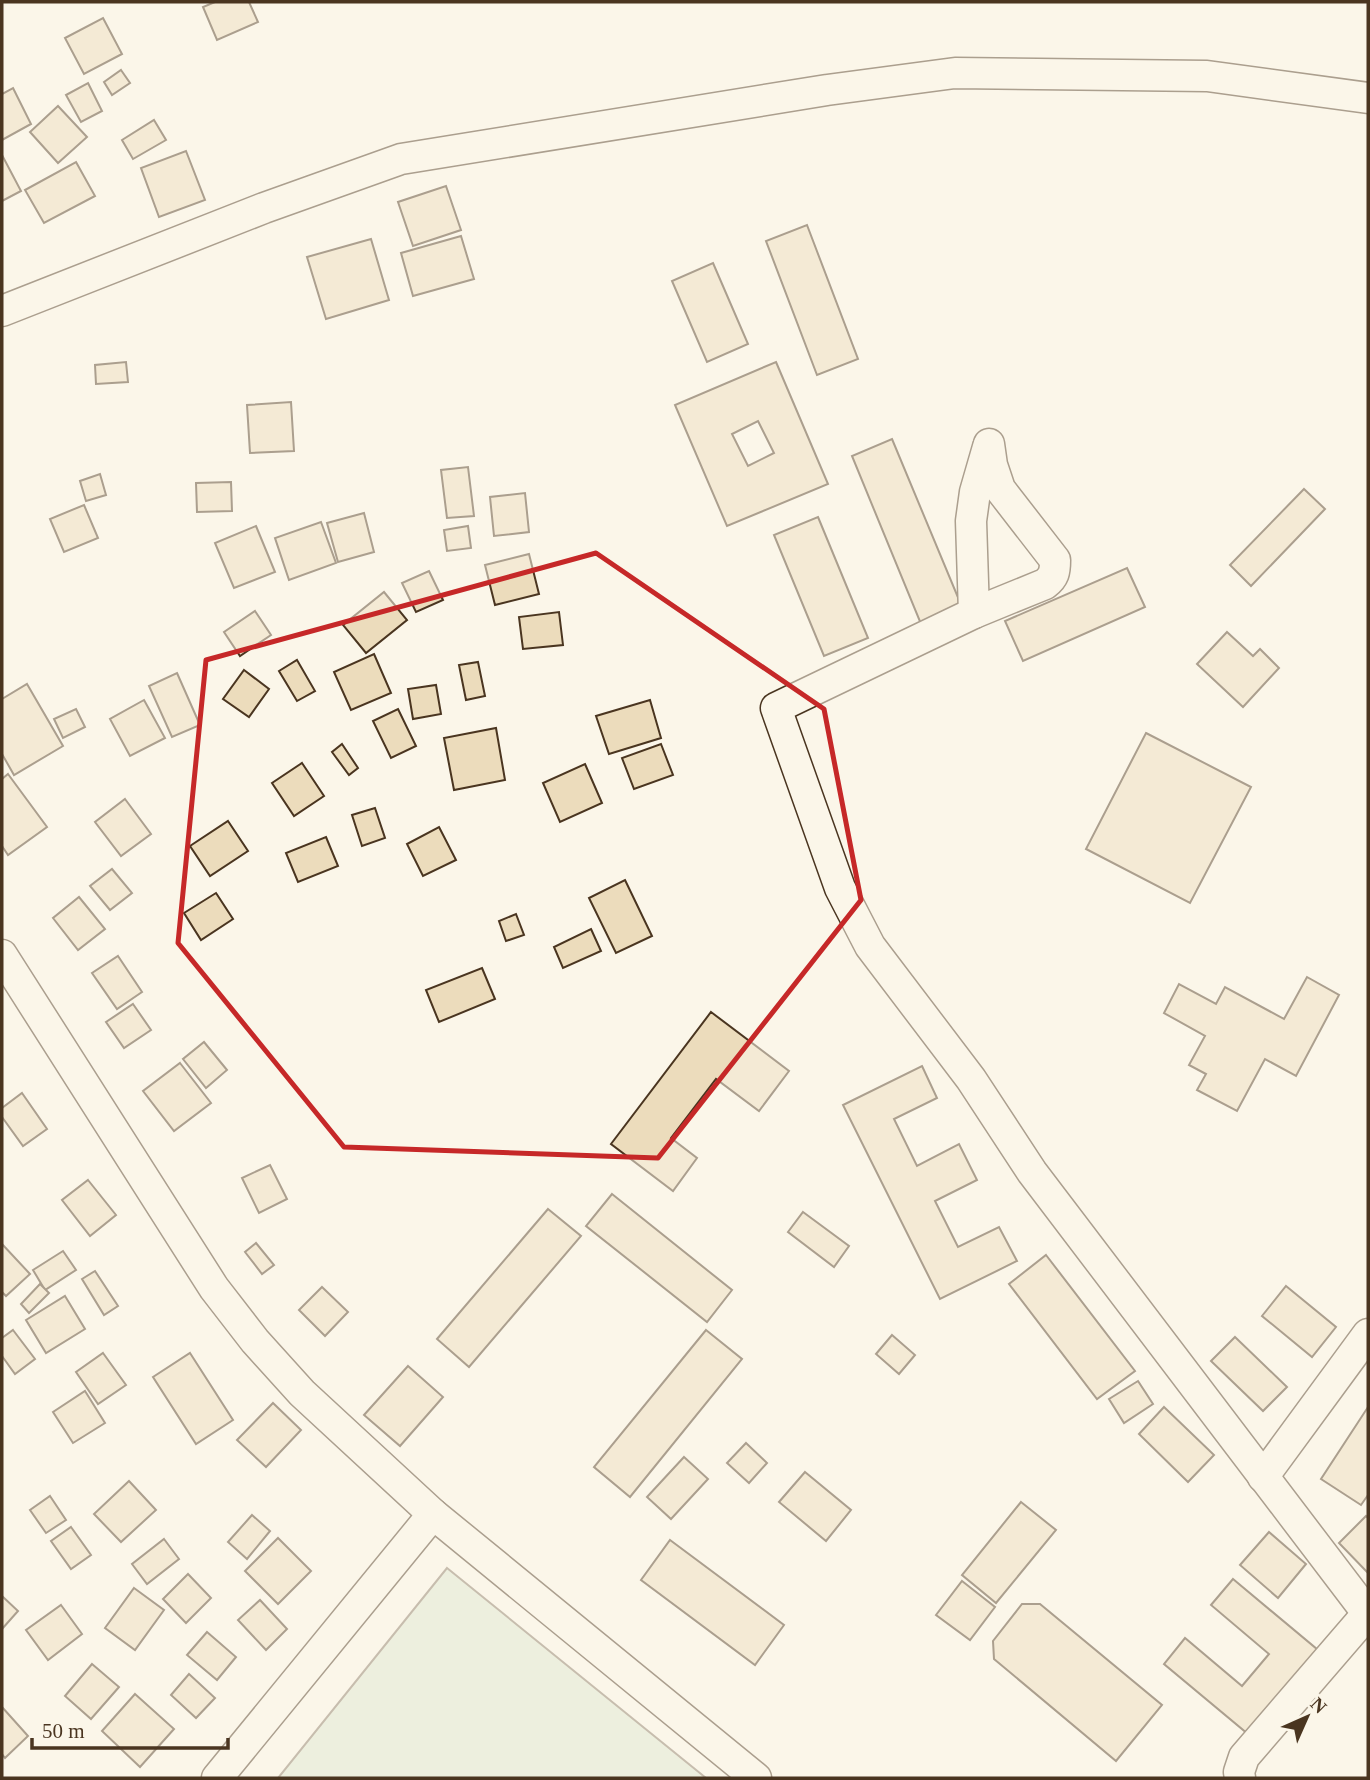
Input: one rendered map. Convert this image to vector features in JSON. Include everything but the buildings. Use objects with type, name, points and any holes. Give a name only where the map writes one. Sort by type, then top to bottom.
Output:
[{"type":"street","points":[[2,311],[264,208],[401,159],[827,90],[955,73],[1207,76],[1368,98]]},
{"type":"street","points":[[974,613],[971,521],[975,492],[989,444],[1000,489],[1055,560],[1052,579],[974,613],[776,708],[840,888],[870,946],[971,1079],[1032,1172],[1368,1613],[1244,1757],[1239,1772],[1240,1778]]},
{"type":"street","points":[[2,955],[222,1298],[302,1393],[433,1514],[755,1778]]},
{"type":"street","points":[[1263,1477],[1368,1334]]},
{"type":"street","points":[[217,1778],[433,1514]]},
{"type":"highlighted area","points":[[596,553],[824,709],[861,900],[658,1158],[344,1147],[178,943],[206,660]]},
{"type":"green space","points":[[447,1568],[706,1778],[278,1778]]}]
